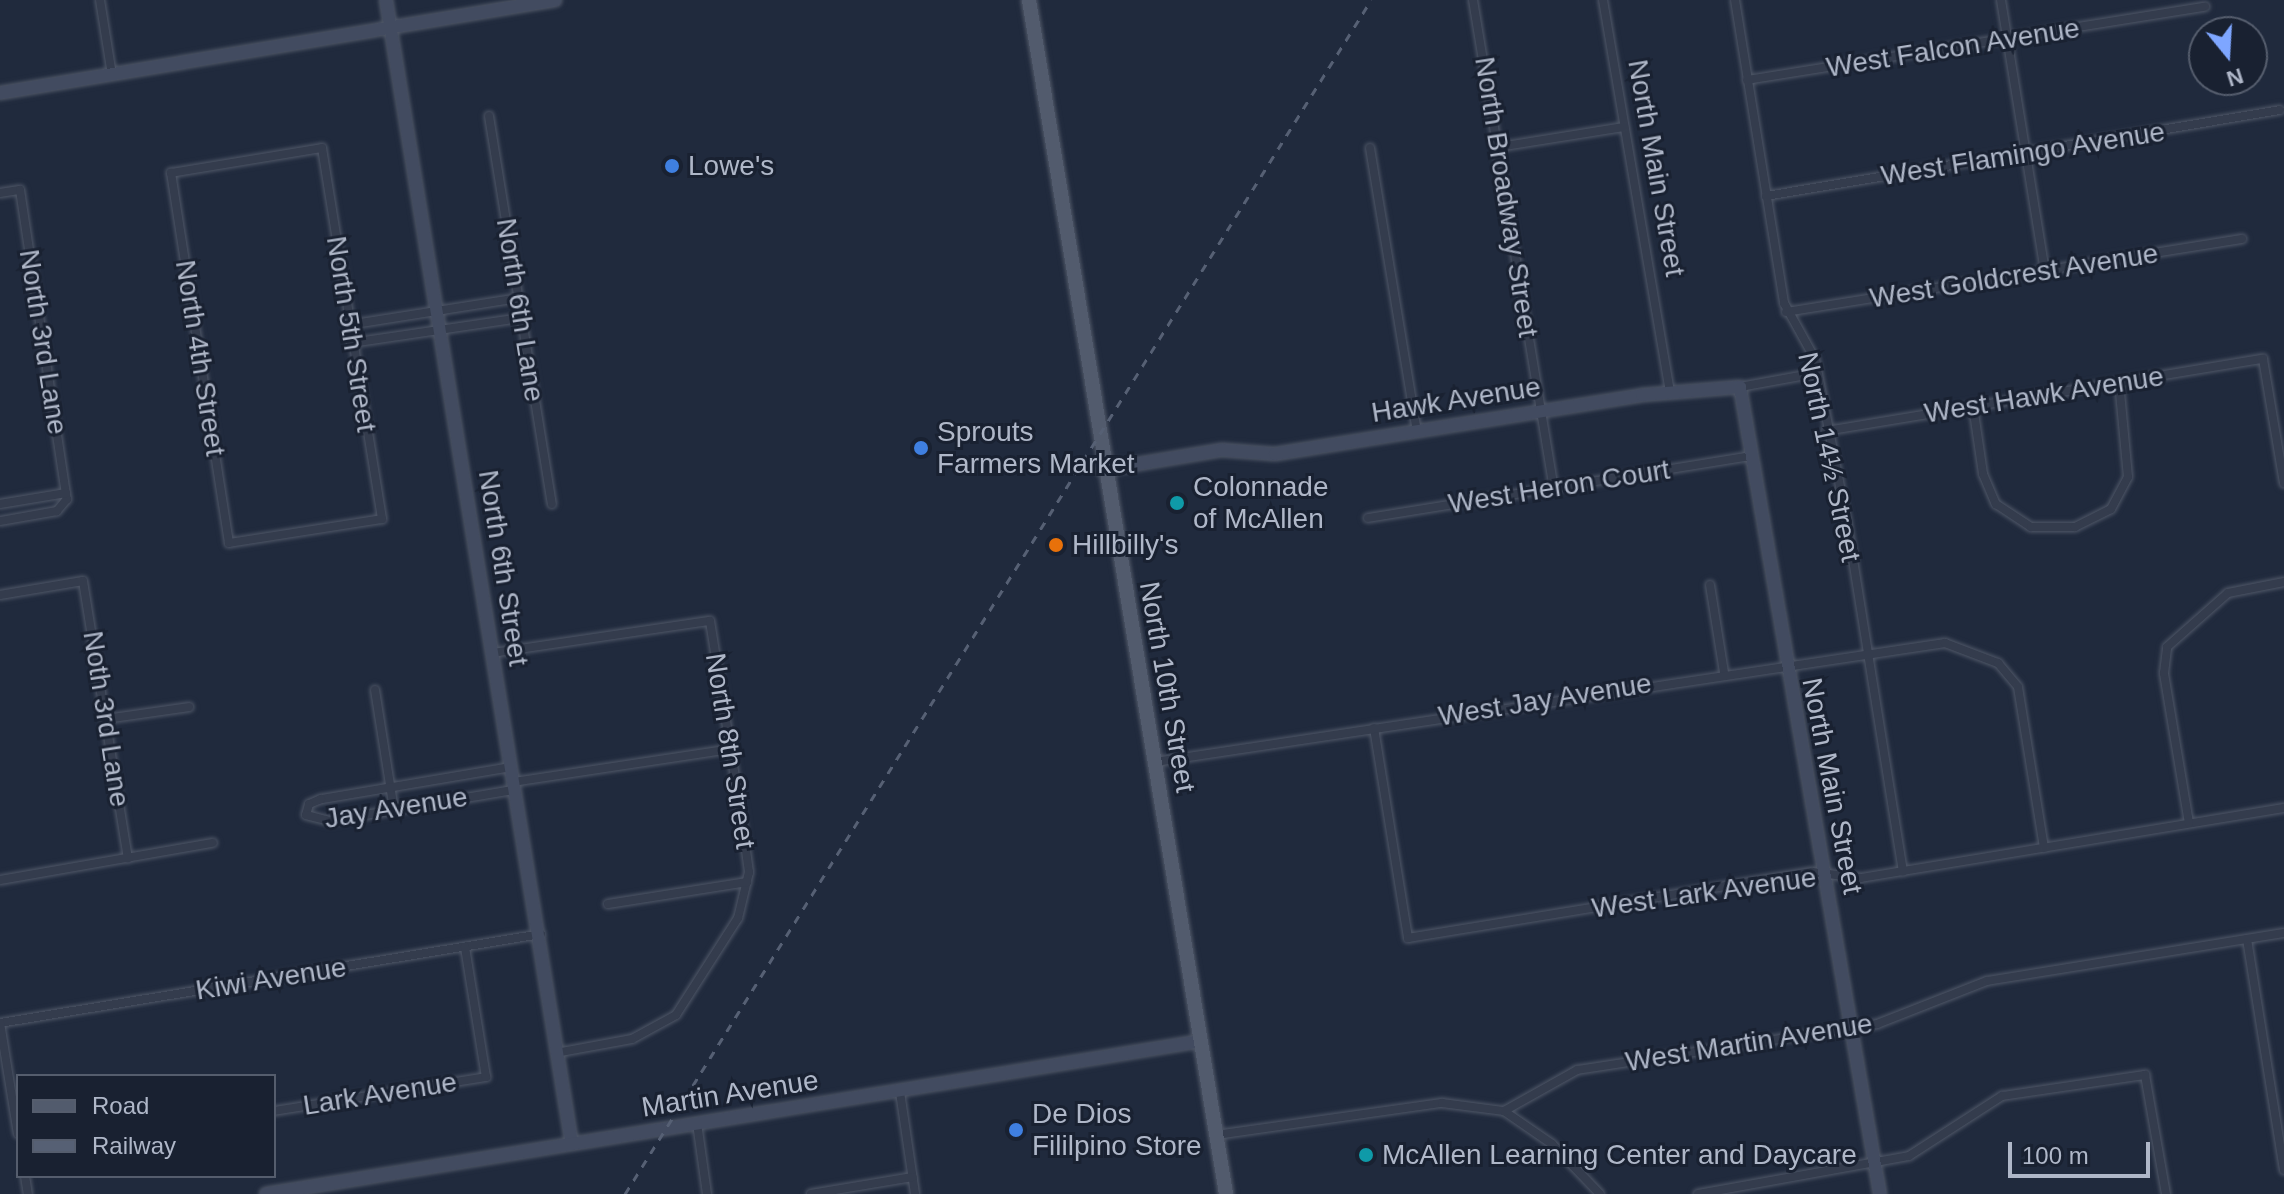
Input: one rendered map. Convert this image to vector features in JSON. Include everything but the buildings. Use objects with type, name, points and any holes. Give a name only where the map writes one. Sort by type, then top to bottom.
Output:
[{"type":"main road","name":"North 10th Street","points":[[1029,0],[1102,470],[1155,762],[1226,1194]]},
{"type":"street","points":[[100,0],[112,75]]},
{"type":"street","name":"North 6th Street","points":[[386,0],[514,786],[541,934],[555,1054],[572,1144]]},
{"type":"street","points":[[0,93],[391,31],[555,0]]},
{"type":"street","name":"North Broadway Street","points":[[1473,0],[1554,488]]},
{"type":"street","name":"North Main Street","points":[[1603,0],[1670,392]]},
{"type":"street","name":"North 14½ Street","points":[[1735,0],[1786,312],[1811,348],[1851,545],[1862,650],[1903,872]]},
{"type":"street","points":[[2001,0],[2045,271]]},
{"type":"street","name":"West Falcon Avenue","points":[[1747,80],[2205,7]]},
{"type":"street","name":"West Flamingo Avenue","points":[[1766,196],[2280,110]]},
{"type":"street","name":"North 6th Lane","points":[[489,116],[552,504]]},
{"type":"street","points":[[1499,147],[1624,127]]},
{"type":"street","name":"North 4th Street","points":[[322,148],[171,173],[229,543],[382,519]]},
{"type":"street","name":"North 5th Street","points":[[322,148],[348,325],[382,519]]},
{"type":"street","points":[[1370,148],[1417,431]]},
{"type":"street","name":"North 3rd Lane","points":[[0,193],[20,190],[66,493]]},
{"type":"street","name":"West Goldcrest Avenue","points":[[1786,312],[2242,239]]},
{"type":"street","points":[[348,325],[518,298]]},
{"type":"street","points":[[351,343],[521,318]]},
{"type":"street","name":"West Hawk Avenue","points":[[1826,431],[2263,359],[2284,483]]},
{"type":"street","name":"Hawk Avenue","points":[[1102,470],[1417,431],[1670,392],[1740,387],[1817,373]]},
{"type":"street","points":[[1973,406],[1983,474],[1996,504],[2031,527],[2075,527],[2111,509],[2128,477],[2119,382]]},
{"type":"street","name":"North Main Street","points":[[1740,387],[1784,663],[1880,1194]]},
{"type":"street","name":"West Heron Court","points":[[1368,518],[1751,456]]},
{"type":"street","points":[[0,504],[66,493]]},
{"type":"street","points":[[0,521],[57,511],[66,493]]},
{"type":"street","name":"Noth 3rd Lane","points":[[0,595],[83,581],[128,858]]},
{"type":"street","points":[[2189,823],[2164,673],[2171,638],[2228,593],[2284,582]]},
{"type":"street","points":[[1710,585],[1724,672]]},
{"type":"street","name":"North 8th Street","points":[[492,653],[710,621],[747,882]]},
{"type":"street","name":"West Jay Avenue","points":[[1155,762],[1862,650],[1935,642],[1989,658],[2014,679],[2044,848]]},
{"type":"street","points":[[375,690],[394,810]]},
{"type":"street","points":[[106,719],[189,707]]},
{"type":"street","name":"West Lark Avenue","points":[[1374,728],[1408,938],[1823,873],[1841,879],[1903,872],[2284,808]]},
{"type":"street","name":"Jay Avenue","points":[[511,767],[315,801],[306,815],[320,822],[730,749]]},
{"type":"street","points":[[0,880],[213,843]]},
{"type":"street","points":[[555,1054],[632,1039],[676,1015],[738,918],[747,882],[608,904]]},
{"type":"street","name":"West Martin Avenue","points":[[1504,1111],[1577,1070],[1852,1027],[1987,981],[2284,933]]},
{"type":"street","name":"Kiwi Avenue","points":[[0,1023],[541,934]]},
{"type":"street","points":[[2247,939],[2284,1170]]},
{"type":"street","name":"Lark Avenue","points":[[276,1111],[486,1077],[465,947]]},
{"type":"street","points":[[0,1023],[16,1122]]},
{"type":"street","name":"Martin Avenue","points":[[266,1194],[1201,1041]]},
{"type":"street","points":[[1698,1194],[1909,1156],[2002,1096],[2145,1075],[2166,1194]]},
{"type":"street","points":[[900,1092],[915,1194]]},
{"type":"street","points":[[1216,1135],[1442,1103],[1504,1111],[1563,1154],[1600,1194]]},
{"type":"street","points":[[697,1123],[707,1194]]},
{"type":"street","points":[[811,1194],[913,1177]]},
{"type":"railway","points":[[625,1194],[1371,0]]},
{"type":"place","name":"Lowe's","points":[[672,166]]},
{"type":"place","name":"Sprouts Farmers Market","points":[[921,448]]},
{"type":"place","name":"Colonnade of McAllen","points":[[1177,503]]},
{"type":"place","name":"Hillbilly's","points":[[1056,545]]},
{"type":"place","name":"De Dios Fililpino Store","points":[[1016,1130]]},
{"type":"place","name":"McAllen Learning Center and Daycare","points":[[1366,1155]]}]
